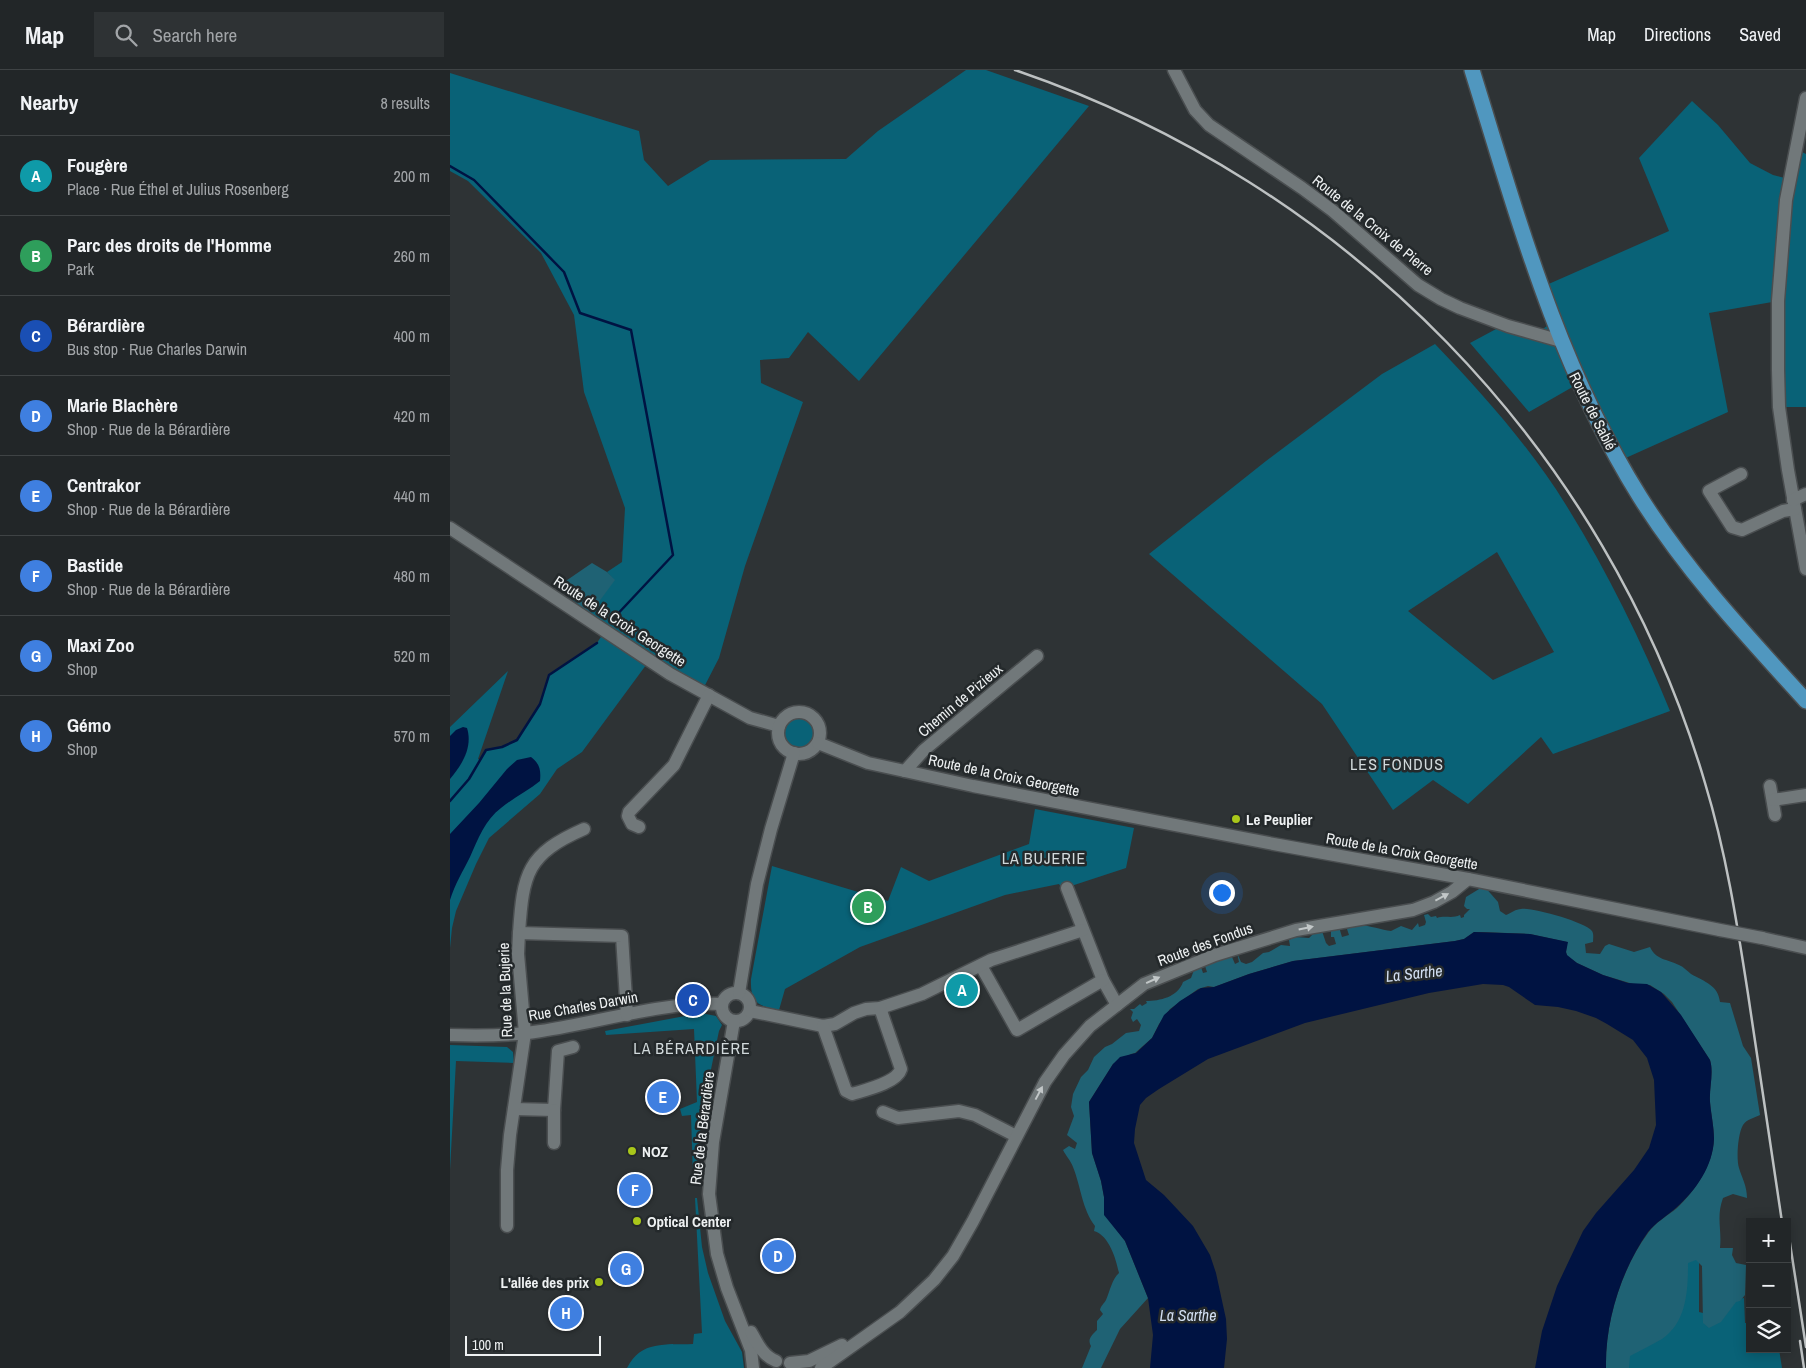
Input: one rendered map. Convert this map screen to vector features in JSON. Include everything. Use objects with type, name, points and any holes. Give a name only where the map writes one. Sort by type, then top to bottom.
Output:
[{"type":"main road","name":"Route de Sablé","points":[[1472,70],[1525,242],[1560,341],[1585,398],[1640,496],[1672,545],[1712,596],[1806,702]]},
{"type":"street","name":"Route de la Croix de Pierre","points":[[1174,70],[1195,110],[1209,125],[1333,211],[1418,285],[1442,300],[1460,308],[1508,326],[1560,341]]},
{"type":"street","points":[[1806,98],[1786,200],[1778,301],[1779,407],[1806,569]]},
{"type":"street","points":[[1741,474],[1709,491],[1732,527],[1742,530],[1784,511],[1806,494]]},
{"type":"street","name":"Route de la Croix Georgette","points":[[450,528],[670,674],[750,718],[780,726]]},
{"type":"street","name":"Chemin de Pizieux","points":[[905,771],[924,750],[1038,656]]},
{"type":"street","points":[[639,827],[630,821],[629,812],[674,765],[710,695]]},
{"type":"street","points":[[800,712],[807,714],[813,717],[820,729],[818,743],[808,752],[794,754],[787,750],[779,740],[780,726],[789,715],[800,712]]},
{"type":"street","name":"Route de la Croix Georgette","points":[[818,743],[868,763],[1097,811],[1468,879],[1806,948]]},
{"type":"street","points":[[739,993],[757,884],[771,829],[794,754]]},
{"type":"street","points":[[1770,786],[1775,815]]},
{"type":"street","points":[[1773,800],[1806,795]]},
{"type":"street","points":[[520,933],[522,898],[530,870],[542,852],[560,839],[584,829]]},
{"type":"street","name":"Route des Fondus","points":[[821,1368],[900,1312],[925,1290],[953,1256],[1045,1082],[1064,1055],[1090,1026],[1144,984],[1214,955],[1296,930],[1413,910],[1434,902],[1452,892],[1468,879]]},
{"type":"street","points":[[1067,888],[1103,980],[1117,1005]]},
{"type":"street","points":[[750,1011],[822,1026],[835,1024],[854,1013],[866,1009],[880,1008],[922,994],[991,960],[1029,946],[1083,930]]},
{"type":"street","name":"Rue de la Bujerie","points":[[507,1226],[507,1170],[525,1033],[518,954],[520,933],[622,936],[627,1015]]},
{"type":"street","points":[[981,966],[1018,1030],[1103,980]]},
{"type":"street","points":[[739,993],[747,998],[750,1011],[744,1019],[734,1022],[722,1013],[722,1004],[726,996],[739,993]]},
{"type":"street","name":"Rue Charles Darwin","points":[[450,1035],[492,1036],[525,1033],[694,1004],[722,1004]]},
{"type":"street","points":[[822,1026],[846,1091],[852,1094],[890,1081],[900,1073],[901,1069],[880,1008]]},
{"type":"street","name":"Rue de la Bérardière","points":[[734,1022],[714,1135],[709,1188],[712,1226],[717,1254],[730,1297],[751,1350],[753,1368]]},
{"type":"street","points":[[554,1143],[558,1051],[573,1046]]},
{"type":"street","points":[[514,1109],[554,1110]]},
{"type":"street","points":[[883,1112],[898,1118],[959,1111],[975,1115],[1016,1136]]},
{"type":"street","name":"Rue de la Bérardière","points":[[730,1297],[759,1346],[768,1357],[776,1361]]},
{"type":"street","name":"Route des Fondus","points":[[776,1361],[793,1366],[809,1361],[874,1330]]},
{"type":"street","points":[[758,1368],[768,1362],[776,1361]]},
{"type":"shaded area","points":[[966,70],[986,70],[1089,106],[859,381],[808,332],[789,358],[760,360],[761,383],[803,402],[745,566],[719,658],[702,691],[649,661],[582,752],[557,769],[540,794],[489,838],[456,911],[450,948],[450,727],[508,671],[478,759],[480,760],[486,750],[502,747],[517,741],[540,704],[549,675],[597,643],[604,632],[586,619],[614,580],[607,572],[622,562],[625,508],[584,392],[574,315],[541,253],[468,181],[450,171],[450,73],[639,131],[644,160],[668,186],[710,160],[846,159],[878,131]]},
{"type":"shaded area","points":[[1692,101],[1718,125],[1750,163],[1773,175],[1796,181],[1802,152],[1806,154],[1806,407],[1779,407],[1778,301],[1709,313],[1728,412],[1619,461],[1576,385],[1529,412],[1470,343],[1511,321],[1540,331],[1547,326],[1535,290],[1669,231],[1639,158]]},
{"type":"shaded area","points":[[1435,344],[1471,382],[1537,462],[1566,505],[1622,606],[1670,711],[1553,754],[1541,737],[1468,804],[1433,780],[1393,810],[1322,704],[1149,554],[1266,461],[1382,374]],"holes":[[[1497,552],[1554,652],[1493,680],[1408,611]]]},
{"type":"shaded area","points":[[592,563],[607,572],[615,580],[590,614],[557,587]]},
{"type":"shaded area","points":[[799,717],[805,718],[810,722],[814,727],[814,739],[810,744],[805,748],[799,749],[793,748],[788,744],[784,739],[783,733],[784,727],[788,722],[793,718]]},
{"type":"shaded area","points":[[1035,809],[1134,828],[1126,868],[1062,889],[1059,884],[1005,895],[860,947],[785,989],[779,1010],[761,1005],[754,998],[751,979],[772,866],[888,901],[901,867],[929,881],[1029,844]]},
{"type":"shaded area","points":[[1484,886],[1498,902],[1500,911],[1506,915],[1517,910],[1527,909],[1579,923],[1593,933],[1593,942],[1585,944],[1586,953],[1600,954],[1605,946],[1609,944],[1634,952],[1650,947],[1659,957],[1681,966],[1714,988],[1720,1002],[1730,1003],[1743,1046],[1751,1058],[1760,1115],[1743,1125],[1739,1140],[1738,1164],[1747,1198],[1733,1194],[1723,1198],[1720,1211],[1720,1248],[1733,1248],[1732,1255],[1736,1263],[1746,1265],[1745,1295],[1740,1301],[1736,1302],[1721,1322],[1709,1328],[1703,1323],[1702,1266],[1696,1260],[1688,1263],[1686,1294],[1677,1324],[1662,1339],[1630,1356],[1629,1368],[1606,1368],[1608,1333],[1616,1297],[1630,1263],[1651,1229],[1677,1208],[1690,1194],[1707,1168],[1714,1139],[1710,1102],[1712,1070],[1710,1060],[1672,1002],[1650,985],[1633,984],[1603,975],[1577,963],[1567,956],[1567,942],[1530,934],[1474,932],[1464,939],[1455,941],[1293,961],[1214,987],[1208,986],[1198,989],[1170,1009],[1152,1038],[1135,1053],[1113,1064],[1089,1102],[1092,1153],[1101,1181],[1104,1213],[1125,1241],[1148,1298],[1120,1329],[1101,1368],[1082,1368],[1091,1346],[1090,1339],[1097,1330],[1097,1321],[1103,1314],[1100,1308],[1119,1273],[1114,1255],[1108,1243],[1100,1234],[1094,1231],[1095,1226],[1084,1205],[1073,1167],[1063,1150],[1069,1146],[1075,1149],[1077,1143],[1067,1135],[1074,1116],[1071,1107],[1073,1094],[1081,1077],[1088,1070],[1094,1057],[1105,1047],[1126,1033],[1139,1031],[1141,1025],[1137,1019],[1133,1022],[1131,1018],[1133,1012],[1130,1009],[1134,1009],[1140,1004],[1142,1006],[1147,1003],[1146,1001],[1163,999],[1173,995],[1183,982],[1191,978],[1194,970],[1201,967],[1203,973],[1207,972],[1205,966],[1211,962],[1232,957],[1235,964],[1239,962],[1237,953],[1241,962],[1246,964],[1252,962],[1263,953],[1269,952],[1281,945],[1290,946],[1289,940],[1295,937],[1309,938],[1314,933],[1322,931],[1329,946],[1336,944],[1334,937],[1331,937],[1331,929],[1339,927],[1342,937],[1349,935],[1347,929],[1357,925],[1391,931],[1401,926],[1412,930],[1418,923],[1419,927],[1425,925],[1424,915],[1428,914],[1431,917],[1436,916],[1437,918],[1460,915],[1461,918],[1464,917],[1470,909],[1464,906],[1466,897]]},
{"type":"shaded area","points":[[701,1013],[716,1016],[722,1025],[719,1031],[704,1104],[699,1141],[697,1179],[693,1178],[691,1115],[682,1116],[680,1109],[697,1102],[694,1029],[606,1035],[605,1031]]},
{"type":"shaded area","points":[[450,1045],[507,1047],[513,1052],[514,1063],[456,1061],[450,1170]]},
{"type":"shaded area","points":[[695,1198],[697,1198],[702,1247],[708,1273],[725,1321],[742,1352],[744,1368],[627,1368],[639,1353],[647,1348],[664,1345],[693,1344],[694,1334],[702,1333]]},
{"type":"shaded area","points":[[1699,1237],[1699,1312],[1715,1316],[1720,1302],[1744,1298],[1746,1353],[1780,1353],[1782,1368],[1606,1368]]},
{"type":"water","points":[[463,727],[467,728],[469,742],[459,768],[450,779],[450,736],[456,730]]},
{"type":"water","points":[[531,757],[539,768],[540,781],[506,804],[486,824],[450,900],[450,834],[507,769],[517,760]]},
{"type":"water","name":"La Sarthe","points":[[1474,932],[1530,934],[1568,942],[1567,955],[1577,963],[1603,975],[1628,983],[1647,984],[1661,992],[1681,1015],[1710,1060],[1712,1070],[1710,1102],[1714,1139],[1707,1168],[1691,1193],[1654,1225],[1638,1247],[1616,1297],[1608,1333],[1606,1368],[1535,1368],[1542,1331],[1557,1286],[1583,1231],[1596,1213],[1634,1170],[1649,1148],[1656,1125],[1654,1080],[1647,1058],[1633,1040],[1596,1018],[1558,1007],[1535,1005],[1509,987],[1483,984],[1429,993],[1305,1023],[1208,1059],[1146,1098],[1140,1105],[1134,1143],[1146,1180],[1164,1195],[1193,1226],[1210,1255],[1226,1319],[1227,1339],[1224,1368],[1150,1368],[1153,1335],[1148,1298],[1125,1241],[1104,1215],[1104,1197],[1101,1181],[1092,1153],[1089,1102],[1113,1064],[1120,1057],[1136,1053],[1152,1038],[1164,1015],[1180,1001],[1201,988],[1214,987],[1293,961],[1455,941],[1464,939]]},
{"type":"waterway","points":[[450,166],[474,180],[564,272],[580,313],[631,330],[673,555],[612,620]]},
{"type":"waterway","points":[[450,801],[469,779],[486,750],[502,747],[517,740],[540,704],[549,675],[597,643]]},
{"type":"railway","points":[[1015,70],[1136,119],[1249,182],[1353,256],[1447,342],[1530,439],[1602,545],[1661,660],[1705,783],[1712,809],[1725,861],[1740,941],[1781,1218]]},
{"type":"railway","points":[[1791,1250],[1806,1347]]},
{"type":"railway","points":[[1800,1341],[1804,1368]]},
{"type":"place","name":"Le Peuplier","points":[[1236,819]]},
{"type":"place","name":"Parc des droits de l'Homme","points":[[868,907]]},
{"type":"place","name":"Fougère","points":[[962,990]]},
{"type":"place","name":"Bérardière","points":[[693,1000]]},
{"type":"place","name":"Centrakor","points":[[663,1097]]},
{"type":"place","name":"NOZ","points":[[632,1151]]},
{"type":"place","name":"Bastide","points":[[635,1190]]},
{"type":"place","name":"Optical Center","points":[[637,1221]]},
{"type":"place","name":"Marie Blachère","points":[[778,1256]]},
{"type":"place","name":"Maxi Zoo","points":[[626,1269]]},
{"type":"place","name":"L'allée des prix","points":[[599,1282]]},
{"type":"place","name":"Gémo","points":[[566,1313]]},
{"type":"district","name":"LES FONDUS","points":[[1397,764]]},
{"type":"district","name":"LA BUJERIE","points":[[1044,858]]},
{"type":"district","name":"LA BÉRARDIÈRE","points":[[692,1048]]}]
